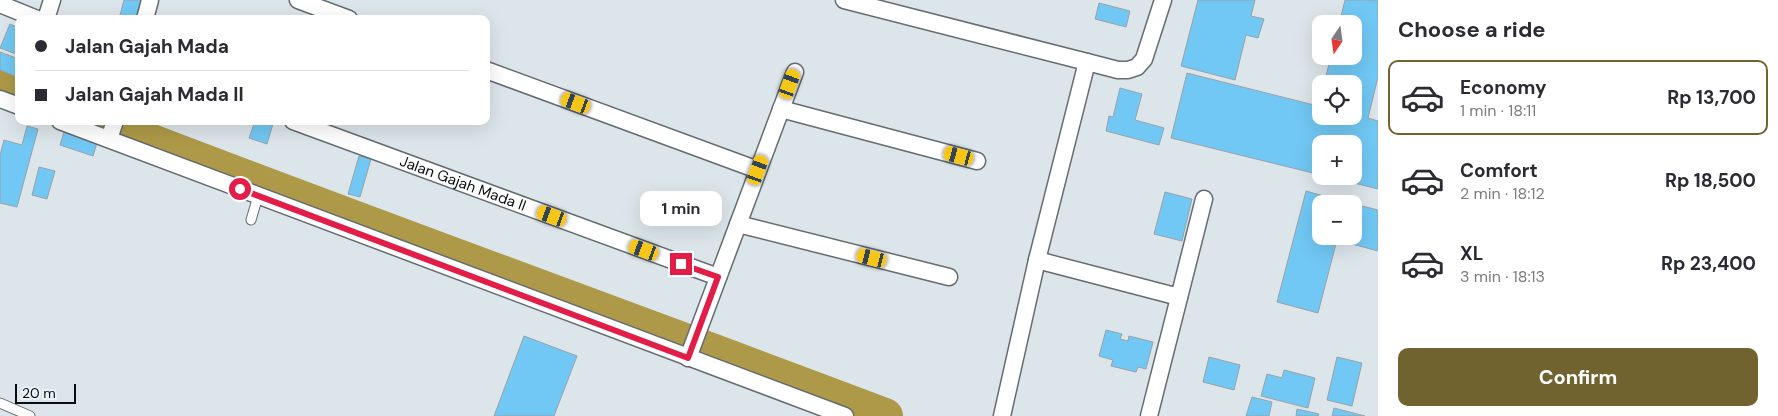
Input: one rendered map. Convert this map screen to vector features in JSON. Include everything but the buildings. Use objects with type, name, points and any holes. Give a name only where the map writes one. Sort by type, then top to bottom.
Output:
[{"type":"street","points":[[47,15],[52,0]]},
{"type":"street","points":[[146,15],[150,0]]},
{"type":"street","points":[[298,0],[337,15]]},
{"type":"street","points":[[844,0],[1118,70],[1128,70],[1137,67],[1144,59],[1163,0]]},
{"type":"street","points":[[0,4],[27,15]]},
{"type":"street","points":[[1002,416],[1037,260],[1087,62]]},
{"type":"street","points":[[490,71],[758,170]]},
{"type":"street","points":[[690,353],[795,72]]},
{"type":"street","points":[[0,99],[15,105]]},
{"type":"street","points":[[781,109],[976,161]]},
{"type":"street","points":[[84,125],[113,130],[258,196],[690,353],[845,416]]},
{"type":"street","name":"Jalan Gajah Mada II","points":[[304,125],[718,277]]},
{"type":"street","points":[[1148,416],[1204,199]]},
{"type":"street","points":[[738,224],[949,277]]},
{"type":"street","points":[[1037,260],[1179,297]]},
{"type":"lane","points":[[250,220],[258,196]]},
{"type":"lane","points":[[0,403],[30,416]]},
{"type":"waterway","points":[[0,84],[15,90]]},
{"type":"waterway","points":[[108,125],[885,416]]},
{"type":"route","points":[[240,189],[688,358],[718,277],[681,264]]}]
